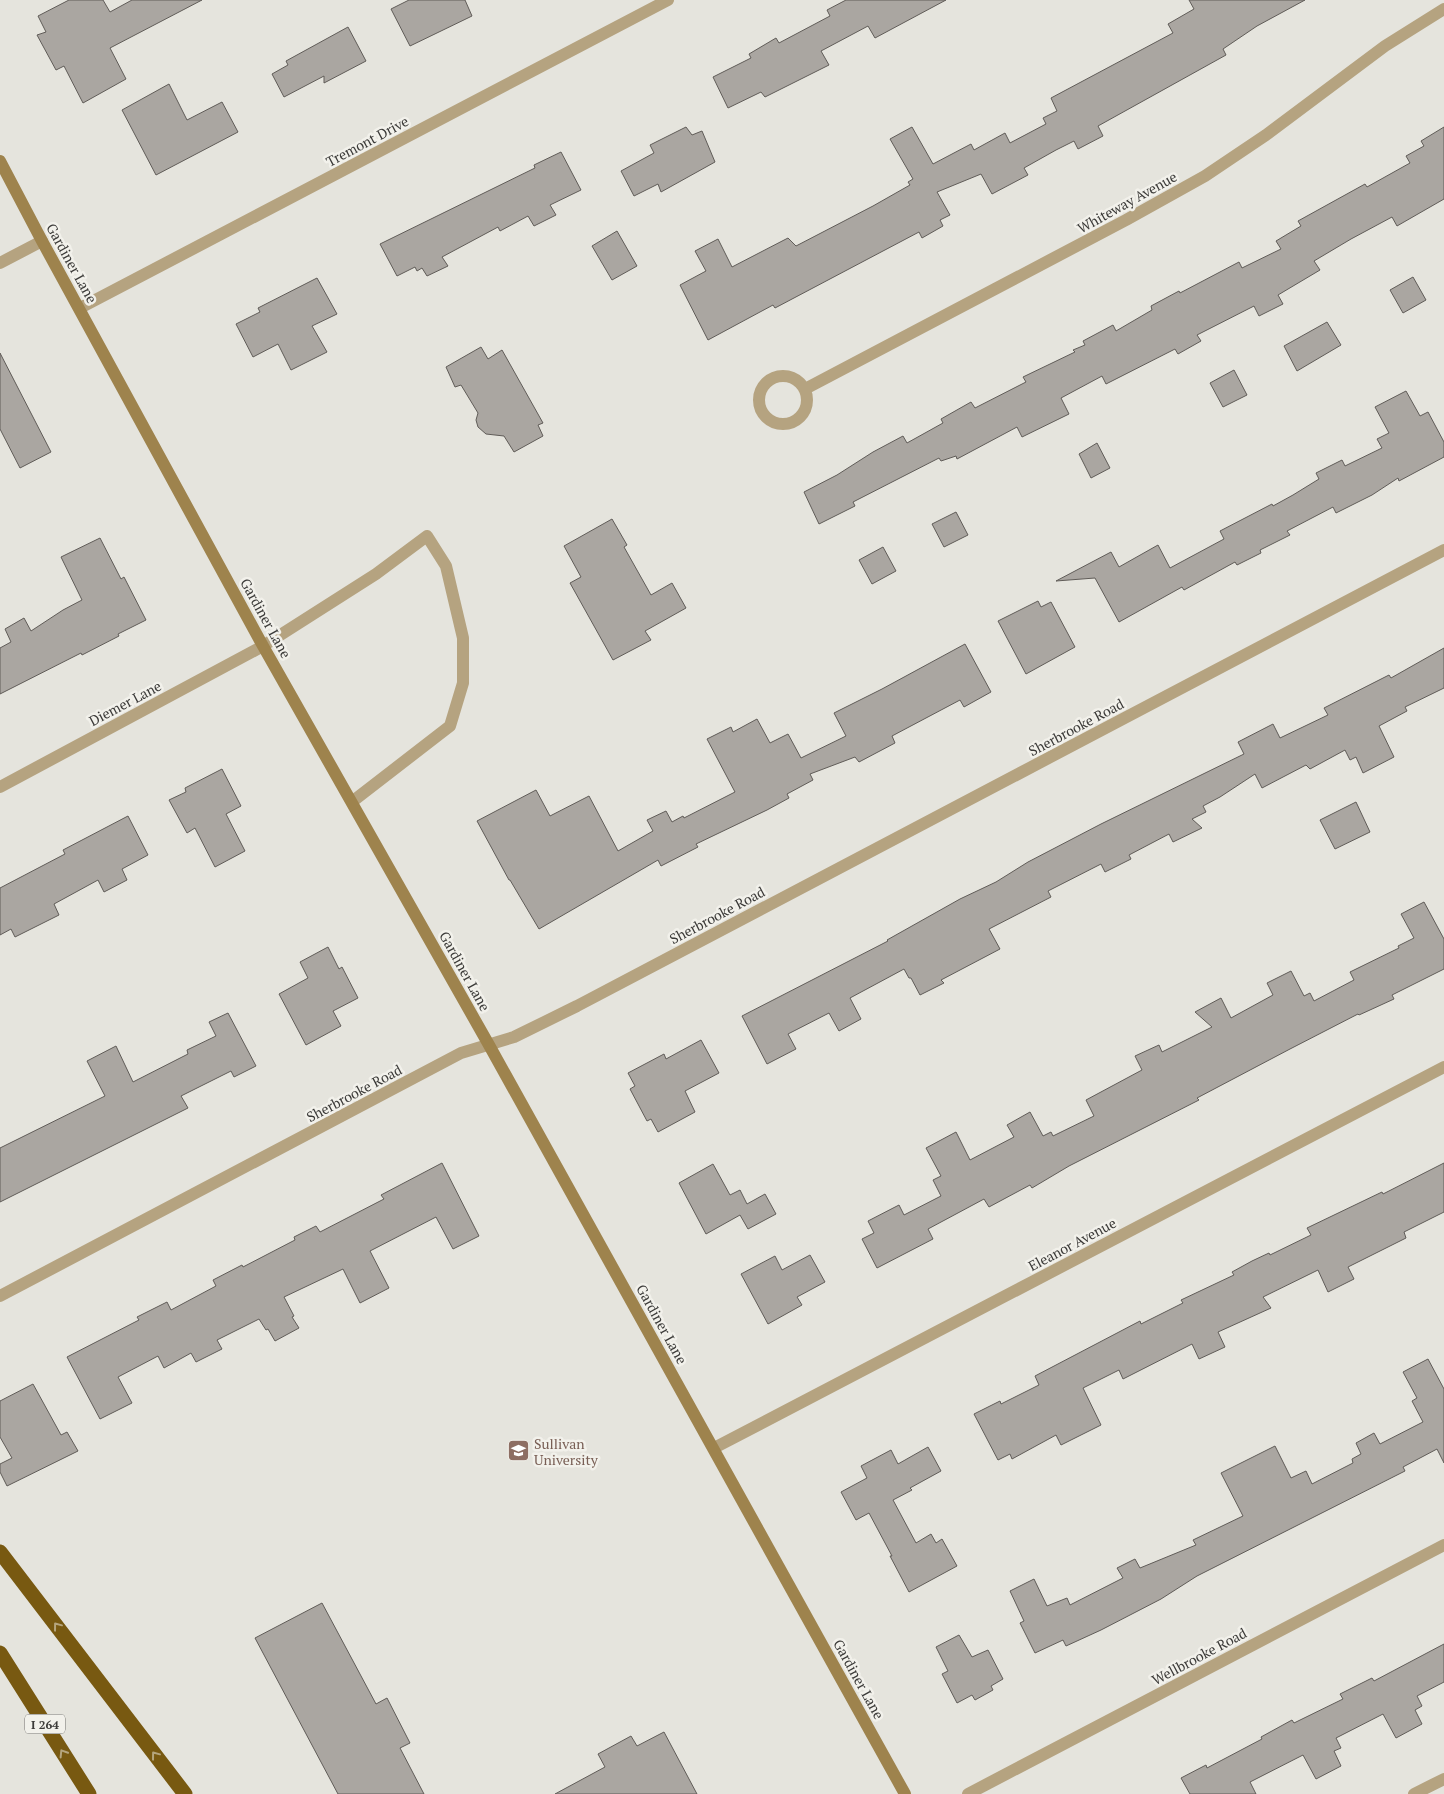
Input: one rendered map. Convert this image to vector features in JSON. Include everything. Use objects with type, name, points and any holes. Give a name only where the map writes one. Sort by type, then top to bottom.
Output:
[{"type":"highway","points":[[0,1552],[185,1794]]},
{"type":"highway","name":"I 264","points":[[0,1654],[89,1794]]},
{"type":"main road","name":"Gardiner Lane","points":[[0,161],[264,646],[353,801],[905,1794]]},
{"type":"street","name":"Tremont Drive","points":[[80,308],[668,0]]},
{"type":"street","name":"Whiteway Avenue","points":[[805,389],[1126,220],[1205,176],[1266,135],[1337,80],[1385,46],[1444,9]]},
{"type":"street","points":[[0,263],[42,241]]},
{"type":"street","name":"Diemer Lane","points":[[0,787],[264,646],[376,574],[427,536],[446,566],[463,638],[463,683],[450,726],[353,801]]},
{"type":"street","name":"Sherbrooke Road","points":[[0,1296],[462,1053],[514,1037],[577,1006],[1444,550]]},
{"type":"street","name":"Eleanor Avenue","points":[[714,1448],[1444,1067]]},
{"type":"street","name":"Wellbrooke Road","points":[[968,1794],[1444,1545]]},
{"type":"street","points":[[1414,1794],[1444,1778]]},
{"type":"building","points":[[69,0],[103,0],[110,12],[132,0],[202,0],[110,48],[126,79],[83,103],[64,66],[56,70],[37,35],[46,32],[38,16]]},
{"type":"building","points":[[409,0],[465,0],[472,16],[410,46],[391,9]]},
{"type":"building","points":[[846,0],[946,0],[875,38],[868,26],[821,51],[829,65],[765,97],[761,92],[728,108],[713,77],[751,58],[749,54],[776,38],[779,43],[830,16],[827,10]]},
{"type":"building","points":[[1189,0],[1305,0],[1257,26],[1223,49],[1226,55],[1098,126],[1103,136],[1078,149],[1074,141],[1056,150],[1024,168],[1028,175],[992,194],[981,174],[937,192],[950,215],[940,220],[943,226],[922,238],[919,232],[775,308],[773,305],[708,340],[680,285],[706,271],[695,251],[718,239],[732,267],[788,238],[796,246],[910,185],[908,182],[913,179],[890,139],[912,127],[933,164],[971,144],[974,150],[1005,133],[1010,143],[1046,124],[1043,118],[1057,111],[1051,98],[1173,33],[1168,24],[1194,9]]},
{"type":"building","points":[[348,27],[366,61],[324,83],[324,76],[284,97],[272,74],[288,65],[286,61]]},
{"type":"building","points":[[169,84],[187,120],[222,102],[238,132],[156,175],[122,110]]},
{"type":"building","points":[[686,127],[692,135],[702,131],[715,162],[661,192],[658,184],[634,196],[621,171],[654,153],[650,145]]},
{"type":"building","points":[[1444,127],[1444,199],[1397,226],[1392,217],[1314,261],[1320,270],[1278,295],[1283,304],[1259,316],[1254,306],[1197,335],[1201,341],[1178,354],[1175,349],[1106,384],[1102,376],[1061,398],[1069,414],[1022,437],[1017,427],[957,459],[956,456],[941,461],[939,458],[853,502],[855,506],[819,524],[804,492],[903,436],[907,443],[943,423],[941,419],[971,402],[975,408],[1026,382],[1023,377],[1075,352],[1073,350],[1085,345],[1083,341],[1113,325],[1116,331],[1152,310],[1151,306],[1179,291],[1180,293],[1239,262],[1242,268],[1281,249],[1276,241],[1301,226],[1298,221],[1365,184],[1367,187],[1410,163],[1406,156],[1424,146],[1421,141]]},
{"type":"building","points":[[561,152],[581,190],[550,205],[556,215],[534,226],[528,216],[500,231],[498,227],[442,257],[448,266],[427,276],[422,268],[417,271],[415,267],[397,276],[380,244],[535,168],[534,165]]},
{"type":"building","points":[[617,231],[637,266],[612,280],[592,246]]},
{"type":"building","points":[[1413,277],[1426,300],[1403,313],[1390,290]]},
{"type":"building","points":[[317,278],[337,314],[312,326],[327,352],[291,370],[278,344],[253,357],[236,324],[260,312],[258,308]]},
{"type":"building","points":[[1327,322],[1341,345],[1297,371],[1284,346]]},
{"type":"building","points":[[481,347],[488,359],[502,350],[543,423],[538,425],[543,436],[514,452],[504,436],[486,434],[478,427],[476,420],[478,413],[461,385],[455,387],[446,367]]},
{"type":"building","points":[[0,353],[51,452],[20,468],[0,429]]},
{"type":"building","points":[[1234,370],[1247,395],[1223,407],[1210,383]]},
{"type":"building","points":[[1406,391],[1420,416],[1428,412],[1444,442],[1444,457],[1399,481],[1398,478],[1372,495],[1336,513],[1333,507],[1287,531],[1290,535],[1260,550],[1261,553],[1237,565],[1235,562],[1184,590],[1182,587],[1119,622],[1095,578],[1056,581],[1111,552],[1119,567],[1158,545],[1170,568],[1224,539],[1220,531],[1293,495],[1319,479],[1316,473],[1342,460],[1345,466],[1382,448],[1377,439],[1389,433],[1375,407]]},
{"type":"building","points":[[1097,443],[1110,468],[1091,478],[1079,454]]},
{"type":"building","points":[[956,512],[968,535],[944,547],[932,524]]},
{"type":"building","points":[[612,519],[627,545],[624,547],[651,595],[672,583],[686,608],[645,631],[651,640],[613,660],[570,583],[581,577],[564,546]]},
{"type":"building","points":[[100,538],[121,579],[124,577],[146,620],[82,655],[81,653],[0,694],[0,648],[11,642],[5,629],[24,618],[31,631],[82,600],[61,557]]},
{"type":"building","points":[[883,547],[896,571],[872,584],[859,560]]},
{"type":"building","points":[[1038,601],[1041,607],[1051,602],[1075,647],[1026,674],[998,621]]},
{"type":"building","points":[[965,644],[991,692],[964,707],[960,700],[892,736],[895,743],[859,762],[855,757],[810,774],[813,780],[787,794],[789,798],[696,844],[698,847],[661,866],[658,860],[539,929],[509,880],[477,821],[536,790],[550,816],[589,796],[618,851],[653,831],[647,820],[666,811],[672,822],[683,816],[684,818],[735,792],[707,739],[731,727],[733,732],[757,719],[770,743],[788,734],[801,758],[846,736],[834,713]]},
{"type":"building","points":[[1444,648],[1444,688],[1405,707],[1407,711],[1379,726],[1394,757],[1363,773],[1356,757],[1350,760],[1345,750],[1310,769],[1306,765],[1262,788],[1255,774],[1203,806],[1206,812],[1192,819],[1202,828],[1173,842],[1169,834],[1129,855],[1131,859],[1105,872],[1101,864],[1048,891],[1051,897],[989,929],[1000,949],[941,980],[944,983],[920,995],[904,969],[850,998],[861,1019],[839,1031],[829,1013],[788,1034],[796,1049],[767,1064],[742,1016],[888,941],[960,899],[996,882],[1028,862],[1244,754],[1238,742],[1273,724],[1280,738],[1328,715],[1324,708],[1389,675],[1391,678]]},
{"type":"building","points":[[222,769],[241,806],[226,814],[245,851],[215,867],[195,828],[187,833],[169,800],[186,792],[185,788]]},
{"type":"building","points":[[1356,802],[1370,832],[1335,849],[1320,820]]},
{"type":"building","points":[[128,816],[148,855],[122,869],[127,880],[104,892],[98,880],[54,904],[59,915],[15,937],[11,929],[0,935],[0,888],[65,854],[63,850]]},
{"type":"building","points":[[1424,902],[1444,939],[1444,969],[1392,995],[1394,999],[1358,1014],[1290,1049],[1197,1098],[1199,1100],[1069,1166],[1032,1188],[1030,1185],[989,1207],[984,1199],[928,1229],[933,1239],[877,1268],[862,1239],[874,1233],[868,1221],[899,1205],[904,1215],[941,1196],[933,1180],[941,1176],[926,1148],[956,1132],[970,1160],[1014,1137],[1007,1125],[1030,1112],[1043,1136],[1051,1132],[1053,1136],[1094,1116],[1086,1100],[1142,1070],[1135,1056],[1159,1045],[1162,1052],[1212,1027],[1195,1012],[1221,998],[1231,1018],[1273,995],[1267,983],[1291,971],[1304,996],[1310,993],[1314,1001],[1354,980],[1350,972],[1399,948],[1398,946],[1414,938],[1401,914]]},
{"type":"building","points":[[328,947],[339,969],[342,967],[358,998],[333,1011],[341,1026],[306,1045],[279,994],[308,978],[300,962]]},
{"type":"building","points":[[228,1013],[256,1066],[234,1077],[231,1071],[181,1096],[188,1108],[0,1202],[0,1148],[105,1096],[87,1061],[116,1046],[133,1082],[188,1054],[187,1050],[216,1036],[209,1022]]},
{"type":"building","points":[[701,1040],[719,1073],[685,1091],[695,1112],[658,1132],[651,1119],[647,1121],[630,1089],[635,1086],[628,1073],[664,1054],[666,1059]]},
{"type":"building","points":[[442,1163],[479,1236],[453,1249],[436,1217],[370,1251],[389,1288],[360,1303],[343,1269],[284,1297],[294,1316],[292,1317],[299,1328],[275,1341],[259,1319],[217,1340],[222,1349],[196,1362],[191,1353],[164,1368],[158,1356],[118,1377],[132,1403],[100,1419],[67,1357],[139,1320],[137,1317],[167,1302],[171,1310],[216,1286],[213,1280],[295,1240],[294,1237],[316,1226],[320,1232],[384,1199],[381,1195]]},
{"type":"building","points":[[1444,1163],[1444,1212],[1404,1232],[1406,1238],[1348,1267],[1354,1279],[1328,1292],[1318,1270],[1263,1297],[1271,1308],[1218,1332],[1225,1347],[1199,1359],[1192,1344],[1123,1379],[1119,1370],[1083,1388],[1101,1425],[1061,1445],[1056,1435],[1012,1459],[1010,1454],[998,1460],[974,1414],[1000,1401],[1001,1404],[1039,1385],[1035,1376],[1140,1321],[1141,1324],[1183,1303],[1181,1300],[1234,1275],[1232,1272],[1252,1261],[1269,1253],[1270,1255],[1311,1235],[1307,1228],[1382,1192],[1383,1194]]},
{"type":"building","points":[[713,1164],[730,1195],[740,1190],[747,1204],[765,1194],[776,1214],[748,1229],[740,1215],[706,1234],[679,1183]]},
{"type":"building","points":[[810,1255],[825,1282],[797,1297],[802,1305],[768,1324],[741,1274],[775,1256],[782,1270]]},
{"type":"building","points":[[1428,1359],[1444,1389],[1444,1463],[1437,1449],[1403,1467],[1405,1471],[1197,1576],[1161,1599],[1101,1630],[1066,1646],[1063,1640],[1035,1653],[1020,1623],[1024,1621],[1010,1591],[1034,1579],[1047,1606],[1067,1598],[1070,1605],[1123,1578],[1117,1568],[1135,1559],[1140,1568],[1196,1545],[1193,1540],[1243,1516],[1221,1473],[1275,1446],[1291,1478],[1306,1471],[1312,1484],[1353,1463],[1352,1459],[1361,1454],[1356,1443],[1374,1433],[1380,1444],[1423,1422],[1412,1401],[1417,1398],[1403,1372]]},
{"type":"building","points":[[33,1384],[61,1435],[67,1432],[78,1451],[7,1486],[0,1472],[0,1464],[12,1458],[0,1437],[0,1401]]},
{"type":"building","points":[[928,1447],[941,1471],[893,1500],[916,1543],[931,1534],[936,1543],[942,1539],[957,1566],[909,1592],[869,1513],[856,1520],[841,1492],[867,1478],[861,1466],[891,1450],[898,1464]]},
{"type":"building","points":[[322,1603],[376,1704],[387,1698],[410,1743],[400,1748],[424,1794],[338,1794],[255,1638]]},
{"type":"building","points":[[959,1635],[972,1657],[988,1650],[1003,1679],[991,1686],[993,1690],[975,1700],[972,1695],[957,1703],[942,1674],[948,1671],[936,1647]]},
{"type":"building","points":[[1444,1644],[1444,1682],[1417,1696],[1422,1706],[1415,1710],[1422,1724],[1396,1738],[1383,1714],[1336,1738],[1341,1748],[1334,1751],[1341,1766],[1316,1779],[1303,1755],[1250,1782],[1256,1794],[1190,1794],[1181,1778],[1206,1765],[1207,1768],[1262,1739],[1261,1737],[1292,1720],[1294,1723],[1343,1699],[1340,1694],[1372,1678],[1374,1681]]},
{"type":"building","points":[[664,1732],[697,1794],[555,1794],[605,1767],[598,1754],[631,1736],[637,1746]]},
{"type":"place","name":"Sullivan University","points":[[518,1451]]}]
